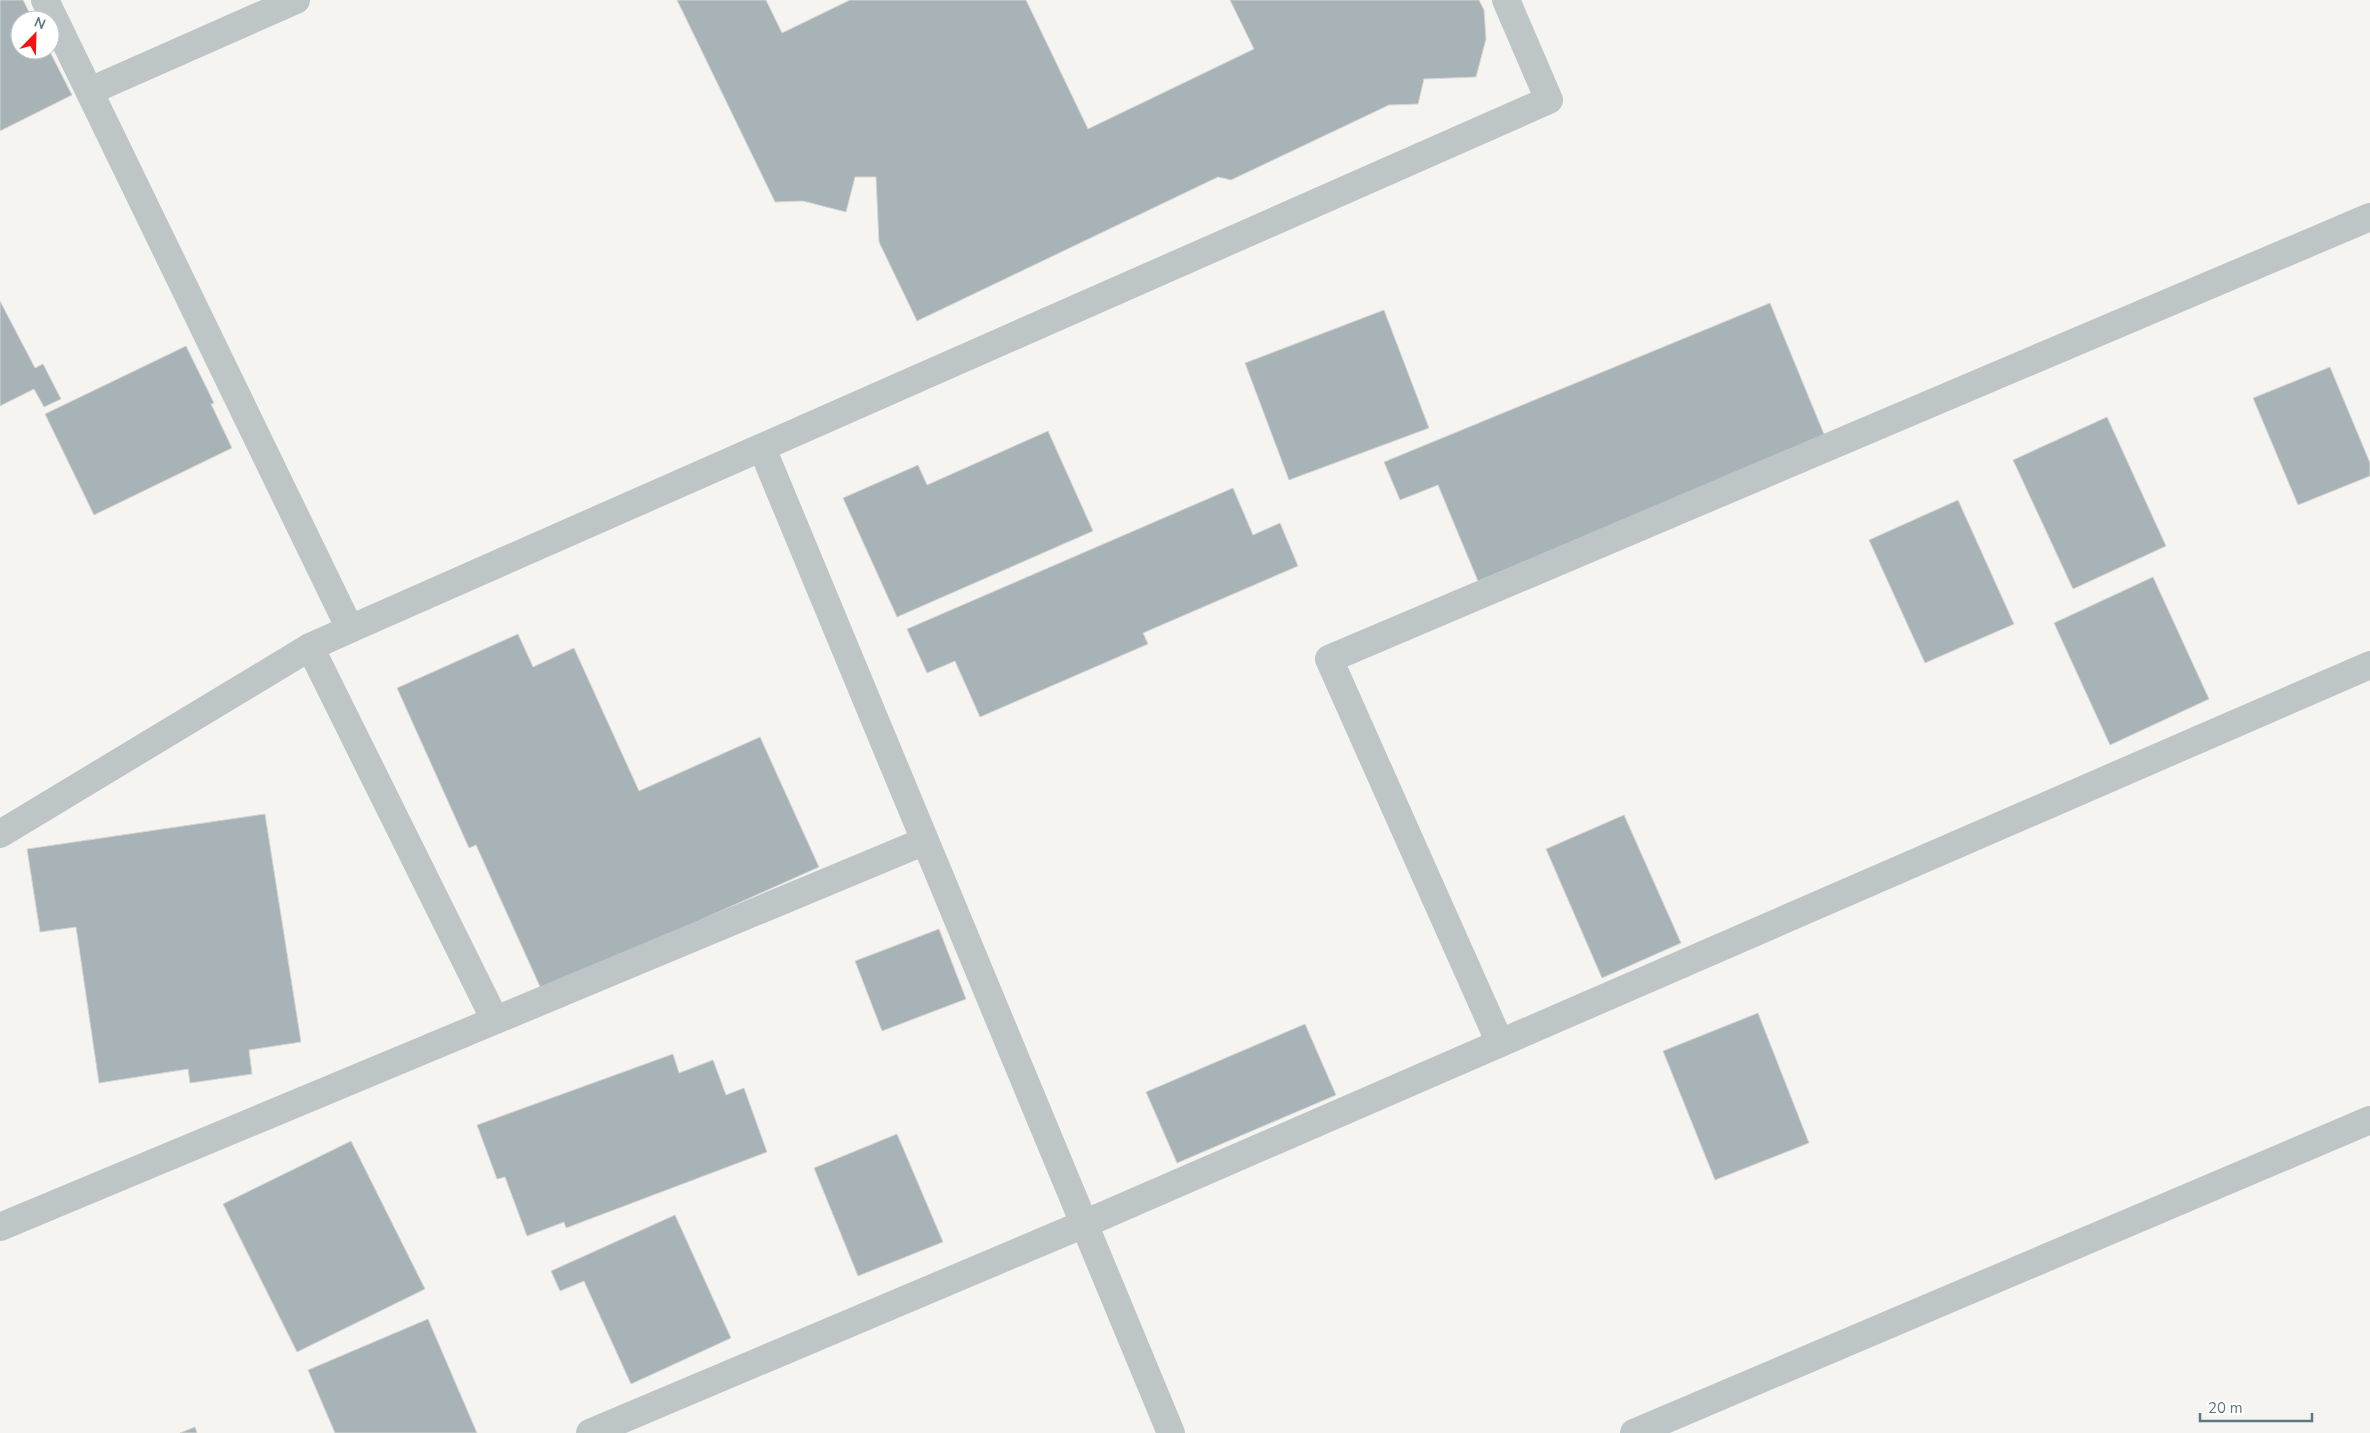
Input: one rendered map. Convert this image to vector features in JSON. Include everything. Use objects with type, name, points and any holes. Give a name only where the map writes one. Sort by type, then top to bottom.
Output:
[{"type":"street","points":[[46,0],[350,629]]},
{"type":"street","points":[[90,91],[296,0]]},
{"type":"street","points":[[2,828],[310,647],[1549,100],[1506,0]]},
{"type":"street","points":[[1500,1043],[1329,659],[2370,217]]},
{"type":"street","points":[[762,448],[1171,1433]]},
{"type":"street","points":[[310,647],[495,1020]]},
{"type":"street","points":[[590,1433],[1084,1224],[2370,665]]},
{"type":"street","points":[[0,1227],[925,841]]},
{"type":"street","points":[[1634,1433],[2370,1120]]},
{"type":"building","points":[[0,0],[23,0],[28,10],[10,10],[10,60],[54,60],[72,95],[0,131]]},
{"type":"building","points":[[677,0],[766,0],[782,33],[850,0],[1026,0],[1088,129],[1254,49],[1230,0],[1479,0],[1484,10],[1486,39],[1476,77],[1424,79],[1418,104],[1389,105],[1231,180],[1218,177],[917,321],[879,242],[876,177],[855,177],[846,212],[803,201],[775,202]]},
{"type":"building","points":[[0,301],[35,368],[43,364],[61,399],[44,407],[34,389],[0,406]]},
{"type":"building","points":[[1770,303],[1826,439],[1478,581],[1438,485],[1400,500],[1384,462]]},
{"type":"building","points":[[1384,310],[1429,428],[1289,480],[1245,363]]},
{"type":"building","points":[[186,346],[214,403],[211,404],[232,448],[94,515],[45,414]]},
{"type":"building","points":[[2330,367],[2370,463],[2370,476],[2298,505],[2253,398]]},
{"type":"building","points":[[2107,417],[2166,546],[2073,589],[2013,460]]},
{"type":"building","points":[[1048,431],[1093,531],[897,617],[843,498],[918,465],[927,485]]},
{"type":"building","points":[[1233,488],[1253,535],[1280,523],[1298,566],[1143,633],[1148,644],[980,717],[955,661],[927,673],[907,629]]},
{"type":"building","points":[[1958,500],[2014,624],[1925,663],[1869,540]]},
{"type":"building","points":[[2153,577],[2209,699],[2110,745],[2054,623]]},
{"type":"building","points":[[518,634],[533,667],[574,648],[639,791],[760,737],[819,867],[542,991],[476,845],[469,848],[397,688]]},
{"type":"building","points":[[265,814],[301,1042],[249,1050],[252,1074],[190,1083],[188,1069],[99,1083],[76,927],[40,932],[27,849]]},
{"type":"building","points":[[1624,815],[1681,943],[1602,978],[1546,849]]},
{"type":"building","points":[[939,929],[966,999],[882,1031],[855,961]]},
{"type":"building","points":[[1758,1013],[1809,1143],[1715,1180],[1663,1051]]},
{"type":"building","points":[[1305,1024],[1336,1095],[1177,1163],[1146,1092]]},
{"type":"building","points":[[673,1054],[679,1073],[713,1060],[726,1095],[744,1088],[767,1152],[566,1228],[564,1222],[527,1236],[505,1177],[497,1179],[477,1125]]},
{"type":"building","points":[[897,1134],[943,1242],[858,1276],[814,1168]]},
{"type":"building","points":[[351,1141],[425,1289],[297,1352],[223,1204]]},
{"type":"building","points":[[675,1215],[731,1338],[631,1384],[584,1281],[560,1291],[551,1271]]},
{"type":"building","points":[[428,1319],[477,1433],[335,1433],[308,1370]]},
{"type":"building","points":[[195,1427],[197,1433],[180,1433]]}]
